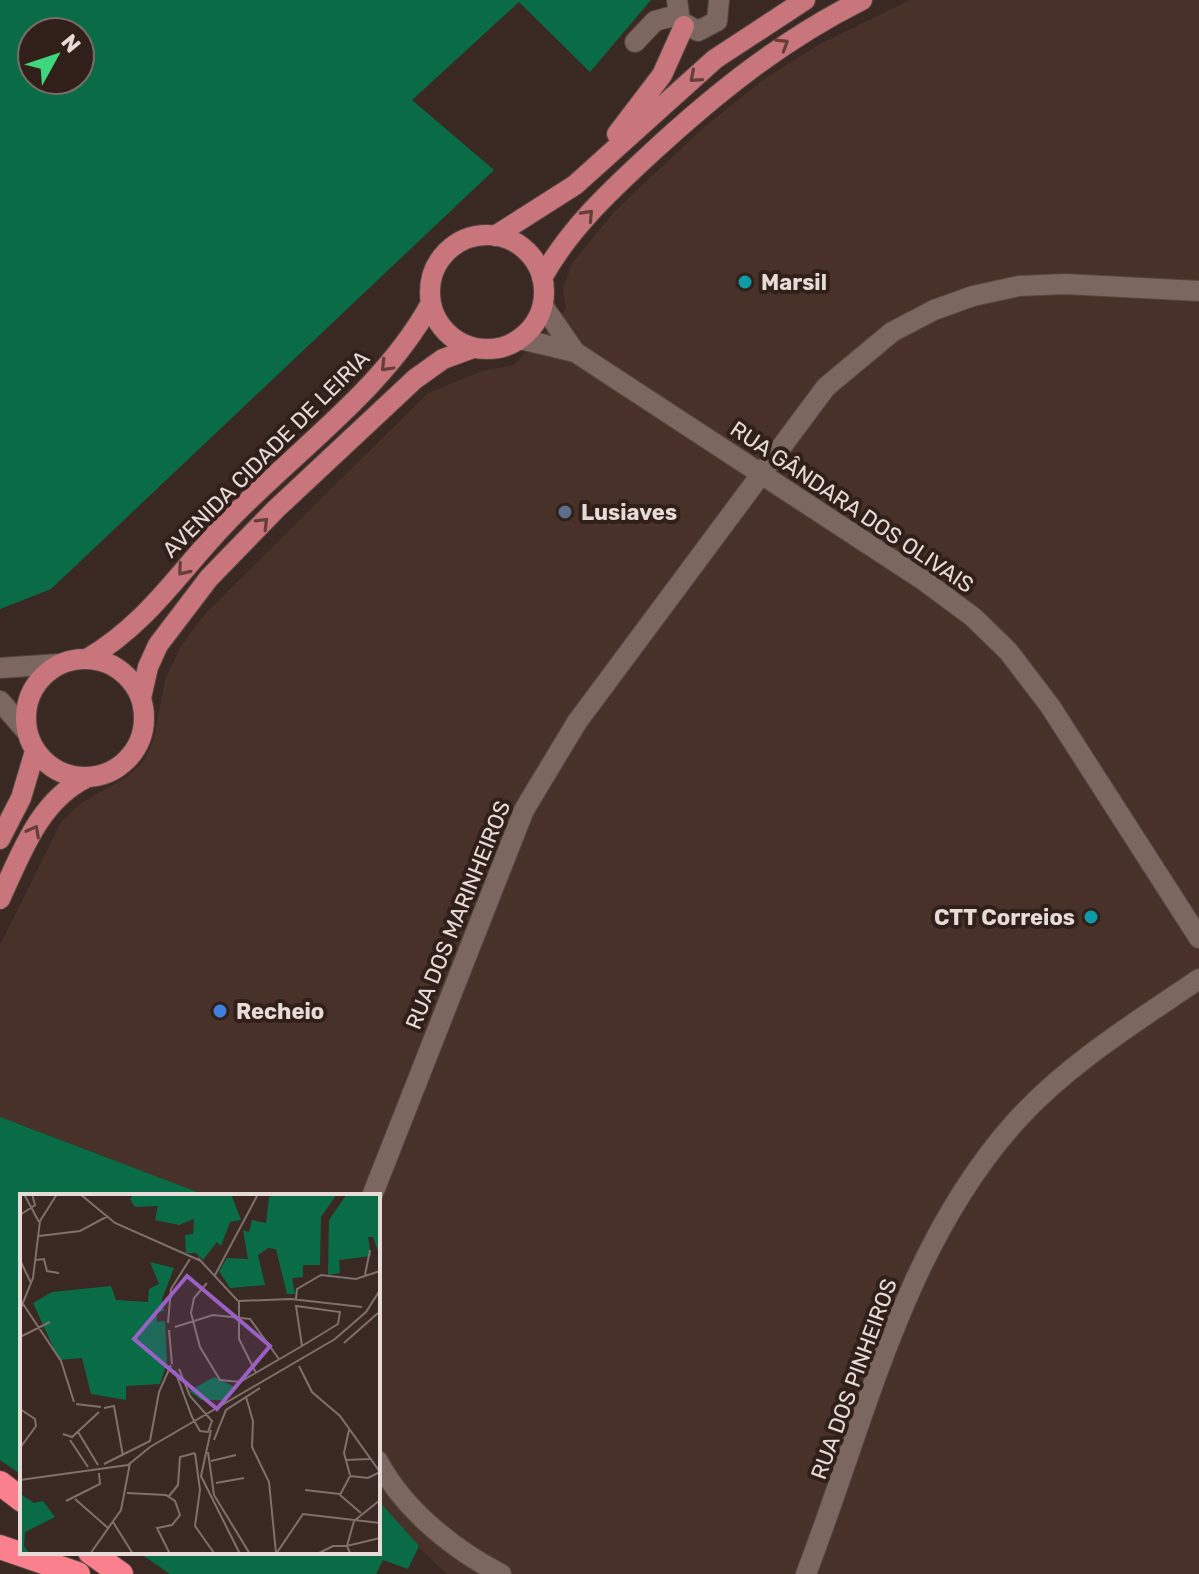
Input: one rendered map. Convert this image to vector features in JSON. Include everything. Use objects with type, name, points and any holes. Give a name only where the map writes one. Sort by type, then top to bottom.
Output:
[{"type":"highway","points":[[0,1483],[20,1498]]},
{"type":"highway","points":[[0,1547],[20,1554]]},
{"type":"highway","points":[[20,1554],[78,1574]]},
{"type":"highway","points":[[93,1554],[121,1574]]},
{"type":"highway","points":[[0,1557],[47,1574]]},
{"type":"main road","points":[[495,236],[562,194],[595,168],[715,59],[805,0]]},
{"type":"main road","points":[[542,278],[557,252],[580,224],[702,106],[767,54],[862,0]]},
{"type":"main road","points":[[595,168],[662,75],[679,14]]},
{"type":"main road","points":[[0,899],[44,812],[56,796],[86,778],[113,771],[134,752],[144,726],[141,698],[148,667],[158,645],[234,552],[415,379],[443,359],[473,348],[498,348],[520,339],[534,324],[543,306],[542,278],[530,254],[520,245],[495,236],[476,236],[459,243],[444,254],[434,270],[431,303],[435,315],[450,336],[473,348]]},
{"type":"main road","name":"AVENIDA CIDADE DE LEIRIA","points":[[87,659],[145,617],[225,523],[398,354],[431,303]]},
{"type":"main road","points":[[0,839],[21,798],[31,742],[26,709],[32,691],[43,675],[59,664],[87,659],[120,670],[141,698]]},
{"type":"main road","points":[[31,742],[63,773],[86,778]]},
{"type":"street","points":[[635,42],[655,21],[679,14],[698,31],[712,26],[720,14],[719,0]]},
{"type":"street","name":"RUA DOS MARINHEIROS","points":[[373,1194],[524,810],[577,722],[759,473],[826,387],[892,332],[934,310],[1019,286],[1065,284],[1199,291]]},
{"type":"street","name":"RUA GÂNDARA DOS OLIVAIS","points":[[543,306],[575,352]]},
{"type":"street","name":"RUA GÂNDARA DOS OLIVAIS","points":[[520,339],[575,352],[923,580],[973,617],[1008,651],[1050,706],[1199,938]]},
{"type":"street","points":[[0,668],[59,664]]},
{"type":"street","points":[[0,701],[31,742]]},
{"type":"street","name":"RUA DOS PINHEIROS","points":[[806,1574],[898,1317],[948,1211],[978,1165],[1082,1060],[1199,979]]},
{"type":"street","points":[[380,1465],[433,1527],[472,1559],[501,1574]]},
{"type":"shaded area","points":[[910,0],[1199,0],[1199,1574],[447,1574],[403,1532],[380,1503],[380,1194],[203,1194],[0,1117],[0,945],[61,822],[81,803],[127,777],[144,761],[153,741],[166,677],[181,646],[206,613],[428,393],[482,371],[514,365],[566,309],[563,289],[572,263],[614,212],[701,130],[764,79],[820,44]]},
{"type":"green space","points":[[0,0],[651,0],[590,72],[519,2],[412,100],[494,170],[51,589],[0,609]]},
{"type":"green space","points":[[0,1117],[203,1194],[20,1194],[20,1474],[0,1460]]},
{"type":"green space","points":[[380,1502],[419,1546],[408,1569],[383,1560],[376,1574],[170,1574],[141,1554],[380,1554]]},
{"type":"place","name":"Marsil","points":[[745,282]]},
{"type":"place","name":"Lusiaves","points":[[565,512]]},
{"type":"place","name":"CTT Correios","points":[[1091,917]]},
{"type":"place","name":"Recheio","points":[[220,1011]]}]
